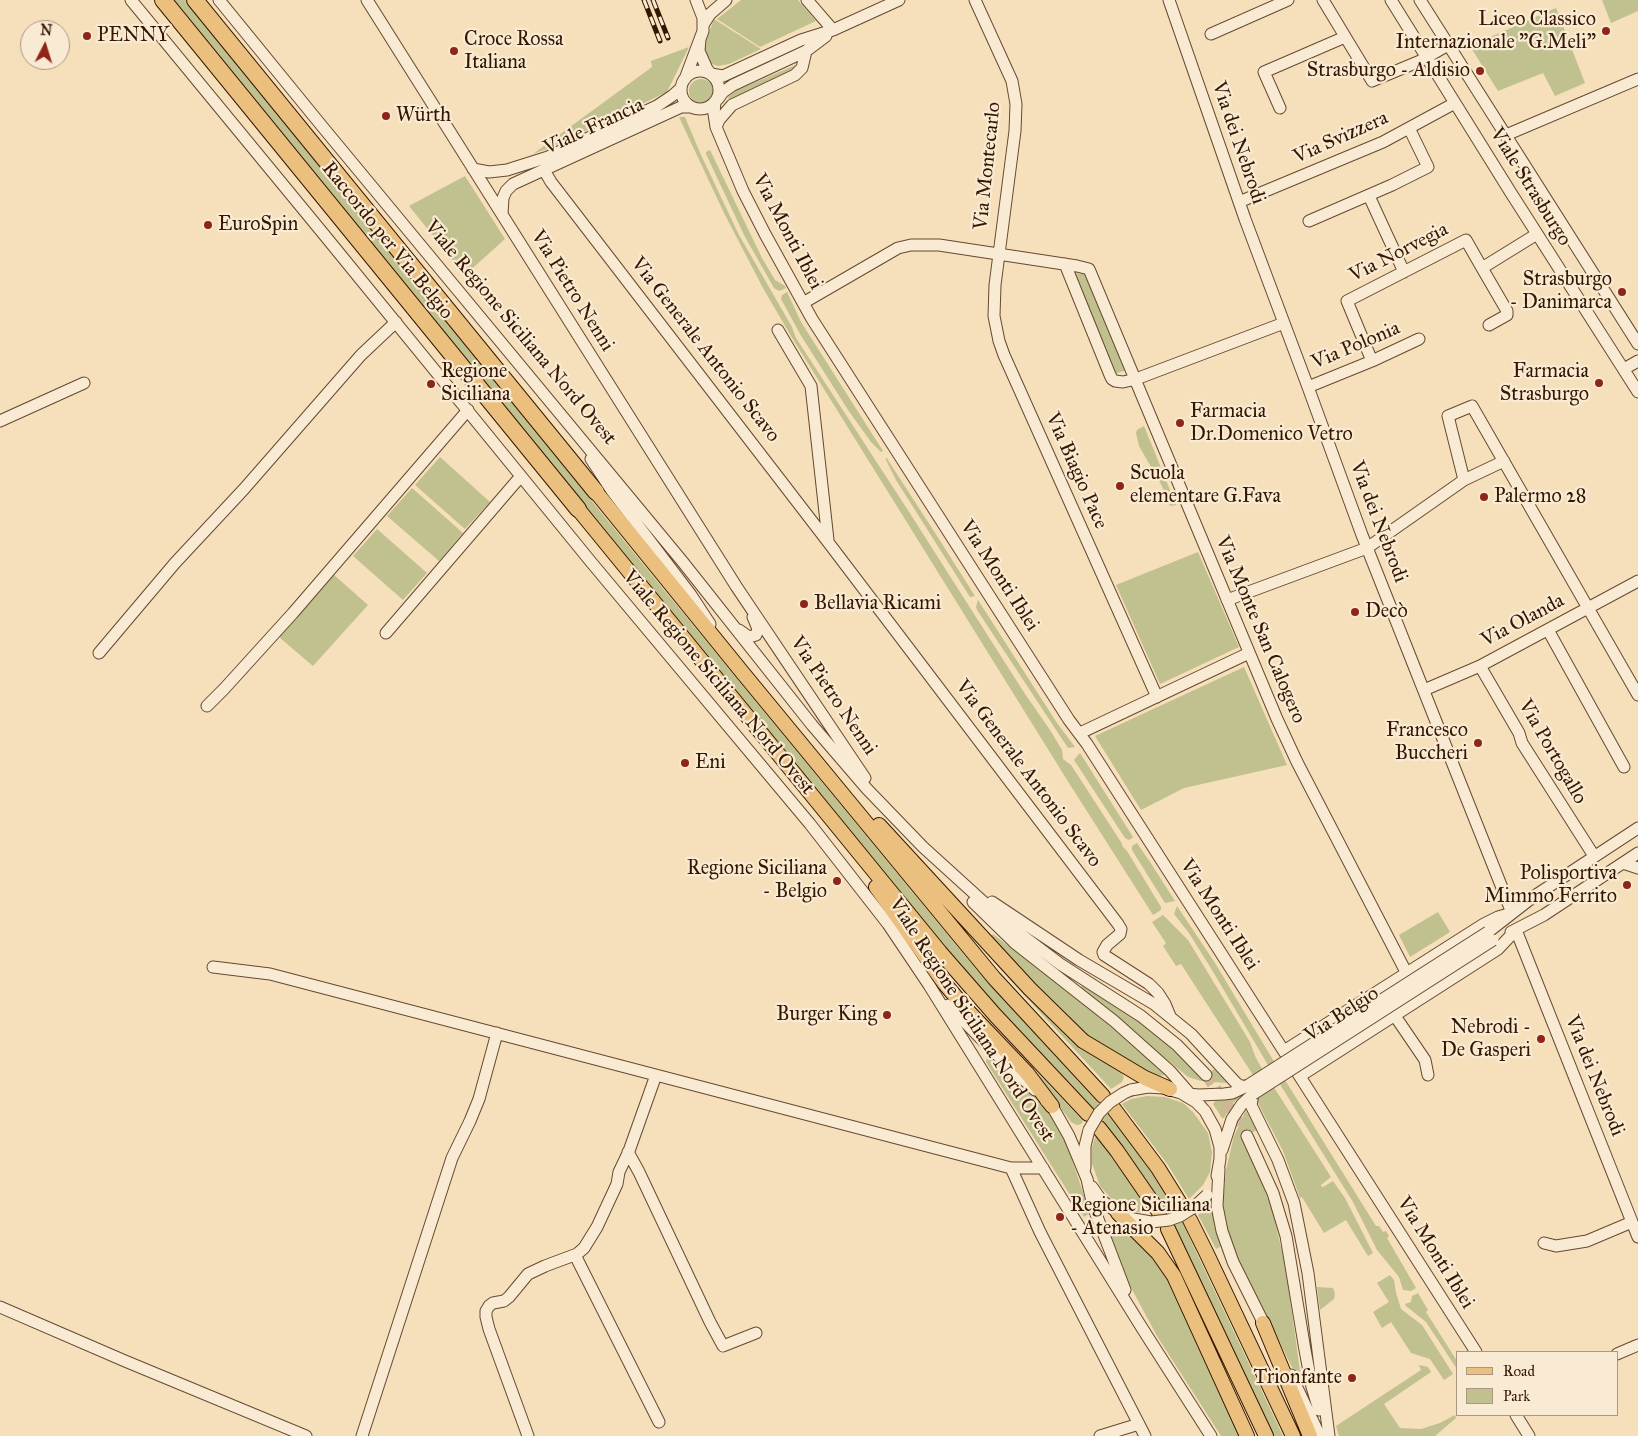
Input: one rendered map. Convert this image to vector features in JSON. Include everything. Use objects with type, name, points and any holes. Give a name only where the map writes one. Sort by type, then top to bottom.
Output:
[{"type":"highway","name":"Raccordo per Via Belgio","points":[[163,0],[578,509]]},
{"type":"highway","name":"Raccordo per Via Belgio","points":[[195,0],[596,492]]},
{"type":"main road","name":"Viale Regione Siciliana Nord Ovest","points":[[596,492],[994,978],[1103,1096]]},
{"type":"main road","name":"Viale Regione Siciliana Nord Ovest","points":[[578,509],[940,952],[995,1015],[1088,1114]]},
{"type":"main road","points":[[793,734],[1030,988],[1084,1041],[1126,1068],[1181,1092]]},
{"type":"main road","points":[[775,750],[944,983],[1027,1073],[1052,1106]]},
{"type":"main road","points":[[1114,1109],[1158,1168],[1181,1205]]},
{"type":"main road","points":[[1094,1129],[1118,1151],[1155,1217]]},
{"type":"main road","points":[[1118,1213],[1150,1244],[1174,1276],[1247,1436]]},
{"type":"main road","points":[[1190,1220],[1293,1436]]},
{"type":"main road","points":[[1168,1229],[1266,1436]]},
{"type":"main road","points":[[1263,1323],[1310,1436]]},
{"type":"street","name":"Viale Regione Siciliana Nord Ovest","points":[[131,0],[521,476],[810,824],[888,924],[930,985],[1211,1436]]},
{"type":"street","name":"Viale Regione Siciliana Nord Ovest","points":[[219,0],[730,621],[846,766],[923,847],[1010,927],[1045,954],[1134,1010],[1162,1031],[1206,1075]]},
{"type":"street","name":"Via Pietro Nenni","points":[[367,0],[746,602],[889,812]]},
{"type":"street","points":[[696,0],[703,18],[703,25],[700,39],[683,84],[683,97],[688,105],[692,107],[702,109],[711,106],[723,92],[733,85],[806,51],[834,30]]},
{"type":"street","points":[[703,25],[710,14],[726,0]]},
{"type":"street","points":[[807,0],[834,30]]},
{"type":"street","points":[[683,84],[691,74],[696,72],[706,72],[717,76],[728,74],[801,40],[834,30],[899,0]]},
{"type":"street","name":"Via Montecarlo","points":[[975,0],[1012,81],[1016,104],[1015,131],[998,254]]},
{"type":"street","name":"Via dei Nebrodi","points":[[1169,0],[1239,202],[1367,548],[1512,913]]},
{"type":"street","points":[[1210,34],[1288,0]]},
{"type":"street","points":[[1323,0],[1372,81],[1427,58],[1448,45]]},
{"type":"street","name":"Viale Strasburgo","points":[[1391,0],[1638,392]]},
{"type":"street","name":"Viale Strasburgo","points":[[1420,0],[1638,344]]},
{"type":"street","points":[[1280,108],[1264,72],[1345,37]]},
{"type":"street","points":[[700,39],[700,54],[719,85],[716,100]]},
{"type":"street","points":[[716,127],[719,120],[732,105],[795,75],[802,68],[806,51]]},
{"type":"street","points":[[1506,135],[1638,79]]},
{"type":"street","name":"Viale Francia","points":[[473,169],[489,172],[507,170],[548,157],[666,101],[683,84]]},
{"type":"street","name":"Via Monti Iblei","points":[[716,100],[714,114],[716,127],[754,212],[803,303],[1284,1052]]},
{"type":"street","name":"Via Svizzera","points":[[1239,202],[1383,142],[1455,103]]},
{"type":"street","name":"Viale Francia","points":[[507,170],[491,179],[487,190],[500,189],[513,184],[676,110],[692,107]]},
{"type":"street","points":[[1309,221],[1369,196],[1428,167],[1409,128]]},
{"type":"street","name":"Via Generale Antonio Scavo","points":[[544,170],[551,182],[828,542],[1121,928],[1120,934],[1103,952],[1104,955],[1149,984],[1164,1002],[1170,1016]]},
{"type":"street","points":[[502,214],[503,198],[506,191],[513,184]]},
{"type":"street","points":[[1369,196],[1404,272]]},
{"type":"street","points":[[1489,325],[1506,315],[1507,311],[1482,268],[1537,234]]},
{"type":"street","name":"Via Norvegia","points":[[1372,361],[1347,301],[1466,240],[1482,268]]},
{"type":"street","name":"Via Monte San Calogero","points":[[803,303],[898,248],[911,244],[939,244],[1085,267],[1091,272],[1249,653],[1297,762],[1406,972]]},
{"type":"street","name":"Via Biagio Pace","points":[[998,254],[994,316],[1004,355],[1157,697]]},
{"type":"street","points":[[1065,264],[1112,379],[1116,381],[1123,382],[1136,379],[1284,323]]},
{"type":"street","points":[[99,653],[175,563],[244,489],[361,356],[396,322]]},
{"type":"street","points":[[778,330],[808,380],[813,392],[828,542]]},
{"type":"street","name":"Via Polonia","points":[[1308,386],[1372,361],[1419,339]]},
{"type":"street","points":[[1624,369],[1638,361]]},
{"type":"street","points":[[0,420],[84,383]]},
{"type":"street","points":[[1464,480],[1448,416],[1472,406],[1638,695]]},
{"type":"street","points":[[207,706],[293,613],[468,410]]},
{"type":"street","points":[[576,433],[596,469],[687,588],[742,672]]},
{"type":"street","points":[[1227,600],[1367,548],[1464,480],[1504,461]]},
{"type":"street","points":[[386,633],[521,476]]},
{"type":"street","name":"Via Olanda","points":[[1424,690],[1480,666],[1638,581]]},
{"type":"street","name":"Via Pietro Nenni","points":[[730,621],[746,636],[756,635],[757,626],[746,602]]},
{"type":"street","points":[[1548,630],[1624,767]]},
{"type":"street","points":[[1080,733],[1249,653]]},
{"type":"street","name":"Via Portogallo","points":[[1480,666],[1520,733],[1522,743],[1594,856]]},
{"type":"street","name":"Via Belgio","points":[[1219,1164],[1232,1119],[1250,1090],[1491,936],[1512,913],[1533,897],[1638,828]]},
{"type":"street","points":[[923,847],[997,927],[1120,1026],[1170,1071],[1181,1092],[1204,1110],[1215,1129],[1220,1147],[1217,1206],[1222,1230],[1234,1262],[1263,1323],[1306,1404],[1320,1436]]},
{"type":"street","name":"Via Belgio","points":[[1491,936],[1516,930],[1544,915],[1638,853]]},
{"type":"street","points":[[1623,863],[1638,868]]},
{"type":"street","points":[[962,882],[1079,960],[1142,997],[1170,1016],[1202,1045],[1236,1083],[1250,1090],[1251,1105],[1286,1180],[1298,1221],[1308,1273],[1328,1436]]},
{"type":"street","name":"Via Belgio","points":[[1284,1052],[1406,972],[1484,924],[1512,913]]},
{"type":"street","name":"Via dei Nebrodi","points":[[1516,930],[1633,1215],[1638,1237]]},
{"type":"street","name":"Via Belgio","points":[[1299,1074],[1395,1016],[1498,949],[1516,930]]},
{"type":"street","points":[[213,967],[270,974],[1011,1168],[1043,1168]]},
{"type":"street","points":[[930,985],[994,1053],[1052,1106],[1069,1136],[1093,1191],[1100,1200],[1118,1213],[1128,1218],[1155,1217],[1169,1220],[1180,1216],[1207,1195],[1215,1181],[1219,1164]]},
{"type":"street","points":[[1395,1016],[1425,1060],[1428,1075]]},
{"type":"street","points":[[362,1436],[452,1158],[479,1099],[497,1033]]},
{"type":"street","name":"Via Monti Iblei","points":[[1299,1074],[1475,1351]]},
{"type":"street","points":[[528,1436],[489,1329],[486,1311],[492,1303],[504,1301],[509,1297],[528,1274],[575,1255],[584,1248],[597,1227],[617,1184],[619,1172],[656,1075]]},
{"type":"street","points":[[1142,1328],[1120,1278],[1093,1206],[1084,1156],[1096,1118],[1110,1102],[1131,1090],[1148,1087],[1181,1092]]},
{"type":"street","name":"Via Belgio","points":[[1181,1092],[1224,1094],[1240,1090],[1250,1090]]},
{"type":"street","points":[[1247,1136],[1273,1193],[1286,1236],[1312,1387],[1328,1436]]},
{"type":"street","points":[[628,1152],[705,1313],[723,1346],[756,1333]]},
{"type":"street","points":[[1011,1168],[1040,1232],[1145,1436]]},
{"type":"street","points":[[1544,1243],[1556,1246],[1587,1241],[1633,1215]]},
{"type":"street","points":[[575,1255],[659,1422]]},
{"type":"street","points":[[0,1307],[306,1436]]},
{"type":"street","points":[[1618,1354],[1638,1345]]},
{"type":"street","points":[[1517,1416],[1529,1436]]},
{"type":"street","points":[[1100,1436],[1138,1424]]},
{"type":"green space","points":[[171,0],[185,0],[669,596],[975,968],[1108,1114],[1147,1165],[1183,1224],[1283,1436],[1274,1436],[1177,1232],[1161,1203],[1120,1143],[1092,1108],[953,957]]},
{"type":"green space","points":[[741,0],[798,0],[816,21],[760,47],[717,19]]},
{"type":"green space","points":[[1602,0],[1638,0],[1638,11],[1611,23]]},
{"type":"green space","points":[[1556,8],[1585,83],[1555,96],[1543,73],[1498,91],[1470,46]]},
{"type":"green space","points":[[714,19],[761,49],[729,64],[718,66],[712,64],[704,53],[704,46]]},
{"type":"green space","points":[[689,47],[667,92],[552,147],[533,154],[652,67],[651,61]]},
{"type":"green space","points":[[798,64],[795,70],[730,102],[728,97],[735,91]]},
{"type":"green space","points":[[701,79],[710,82],[713,91],[710,100],[701,103],[692,100],[689,91],[692,82]]},
{"type":"green space","points":[[679,117],[685,117],[739,235],[792,327],[796,338],[1050,730],[1062,750],[1063,759],[1071,765],[1127,851],[1161,907],[1161,910],[1153,915],[791,336],[763,288],[724,213]]},
{"type":"green space","points":[[710,150],[762,258],[775,280],[786,288],[779,291],[774,288],[744,235],[706,154]]},
{"type":"green space","points":[[465,176],[505,239],[465,275],[409,206]]},
{"type":"green space","points":[[1073,273],[1085,274],[1127,370],[1114,374]]},
{"type":"green space","points":[[787,292],[801,322],[883,451],[881,452],[871,442],[848,410],[800,334],[781,299],[782,295]]},
{"type":"green space","points":[[1144,426],[1176,505],[1170,506],[1162,486],[1139,446],[1136,433],[1137,430]]},
{"type":"green space","points":[[440,457],[490,502],[465,529],[415,485]]},
{"type":"green space","points":[[886,457],[975,596],[970,597],[896,480]]},
{"type":"green space","points":[[412,488],[463,533],[439,561],[387,516]]},
{"type":"green space","points":[[377,529],[427,573],[403,600],[353,556]]},
{"type":"green space","points":[[1198,552],[1239,647],[1160,684],[1116,585]]},
{"type":"green space","points":[[334,575],[368,605],[313,666],[279,637]]},
{"type":"green space","points":[[978,600],[1057,723],[1075,747],[1068,748],[977,610]]},
{"type":"green space","points":[[1244,667],[1287,765],[1184,788],[1141,810],[1095,736]]},
{"type":"green space","points":[[1080,753],[1133,837],[1129,840],[1125,838],[1074,760]]},
{"type":"green space","points":[[1137,843],[1175,901],[1165,903],[1132,850],[1132,846]]},
{"type":"green space","points":[[1177,906],[1215,963],[1376,1226],[1379,1226],[1383,1232],[1386,1231],[1389,1236],[1387,1238],[1416,1288],[1411,1291],[1403,1290],[1399,1277],[1377,1250],[1353,1202],[1212,970],[1189,933],[1174,914]]},
{"type":"green space","points":[[1438,912],[1450,932],[1410,957],[1399,935]]},
{"type":"green space","points":[[1163,915],[1188,940],[1250,1042],[1261,1067],[1331,1177],[1321,1186],[1323,1187],[1333,1181],[1345,1198],[1373,1253],[1368,1256],[1346,1220],[1324,1233],[1302,1197],[1300,1198],[1283,1151],[1259,1105],[1257,1099],[1264,1092],[1181,964],[1176,966],[1163,946],[1166,943],[1152,922]]},
{"type":"green space","points":[[993,934],[1101,1018],[1166,1075],[1158,1076],[1150,1073],[1095,1044],[1034,987],[990,937]]},
{"type":"green space","points":[[978,942],[1090,1052],[1121,1072],[1124,1077],[1122,1082],[1111,1089],[1001,970]]},
{"type":"green space","points":[[1083,986],[1133,1017],[1162,1039],[1203,1078],[1214,1069],[1227,1083],[1201,1081],[1188,1077],[1080,987]]},
{"type":"green space","points":[[987,1057],[992,1058],[1040,1100],[1055,1122],[1067,1145],[1090,1213],[1084,1217],[986,1062]]},
{"type":"green space","points":[[1030,1065],[1083,1121],[1081,1124],[1077,1125],[1071,1122]]},
{"type":"green space","points":[[1147,1096],[1165,1097],[1183,1103],[1193,1112],[1208,1133],[1212,1152],[1210,1172],[1203,1185],[1189,1199],[1168,1165],[1122,1104],[1131,1099]]},
{"type":"green space","points":[[1241,1096],[1232,1104],[1224,1118],[1222,1118],[1213,1104],[1215,1101]]},
{"type":"green space","points":[[1246,1110],[1257,1130],[1242,1138],[1261,1178],[1274,1217],[1286,1269],[1300,1371],[1299,1381],[1240,1264],[1225,1224],[1223,1203],[1226,1170],[1234,1136]]},
{"type":"green space","points":[[1096,1135],[1149,1213],[1136,1212],[1123,1207],[1114,1202],[1100,1186],[1092,1163],[1092,1147]]},
{"type":"green space","points":[[1212,1203],[1215,1229],[1222,1246],[1216,1249],[1198,1215]]},
{"type":"green space","points":[[1110,1223],[1121,1225],[1147,1250],[1169,1278],[1241,1436],[1221,1436],[1157,1336],[1128,1282],[1107,1226]]},
{"type":"green space","points":[[1390,1275],[1394,1280],[1401,1309],[1422,1325],[1453,1374],[1444,1380],[1430,1359],[1411,1353],[1391,1322],[1382,1328],[1373,1312],[1389,1302],[1377,1283]]},
{"type":"green space","points":[[1317,1287],[1333,1288],[1335,1294],[1334,1299],[1320,1310]]},
{"type":"green space","points":[[1418,1293],[1428,1310],[1426,1312],[1456,1359],[1456,1367],[1426,1322],[1406,1306],[1405,1304],[1411,1302],[1412,1296]]},
{"type":"green space","points":[[1419,1365],[1428,1367],[1431,1372],[1384,1404],[1400,1428],[1421,1429],[1440,1423],[1455,1415],[1456,1418],[1435,1436],[1339,1436],[1336,1426],[1421,1370]]},
{"type":"tunnel","points":[[1206,1075],[1247,1136]]},
{"type":"railway","points":[[644,0],[660,41]]},
{"type":"railway","points":[[653,0],[668,38]]},
{"type":"place","name":"Liceo Classico Internazionale \"G.Meli\"","points":[[1606,31]]},
{"type":"place","name":"PENNY","points":[[87,36]]},
{"type":"place","name":"Croce Rossa Italiana","points":[[454,51]]},
{"type":"place","name":"Strasburgo - Aldisio","points":[[1480,71]]},
{"type":"place","name":"Würth","points":[[386,116]]},
{"type":"place","name":"EuroSpin","points":[[208,225]]},
{"type":"place","name":"Strasburgo - Danimarca","points":[[1622,292]]},
{"type":"place","name":"Farmacia Strasburgo","points":[[1599,383]]},
{"type":"place","name":"Regione Siciliana","points":[[431,384]]},
{"type":"place","name":"Farmacia Dr.Domenico Vetro","points":[[1180,423]]},
{"type":"place","name":"Scuola elementare G.Fava","points":[[1120,486]]},
{"type":"place","name":"Palermo 28","points":[[1484,497]]},
{"type":"place","name":"Bellavia Ricami","points":[[804,604]]},
{"type":"place","name":"Decò","points":[[1355,612]]},
{"type":"place","name":"Francesco Buccheri","points":[[1478,743]]},
{"type":"place","name":"Eni","points":[[685,763]]},
{"type":"place","name":"Regione Siciliana - Belgio","points":[[837,881]]},
{"type":"place","name":"Polisportiva Mimmo Ferrito","points":[[1627,885]]},
{"type":"place","name":"Burger King","points":[[887,1015]]},
{"type":"place","name":"Nebrodi - De Gasperi","points":[[1541,1039]]},
{"type":"place","name":"Regione Siciliana - Atenasio","points":[[1060,1217]]},
{"type":"place","name":"Trionfante","points":[[1352,1378]]}]
